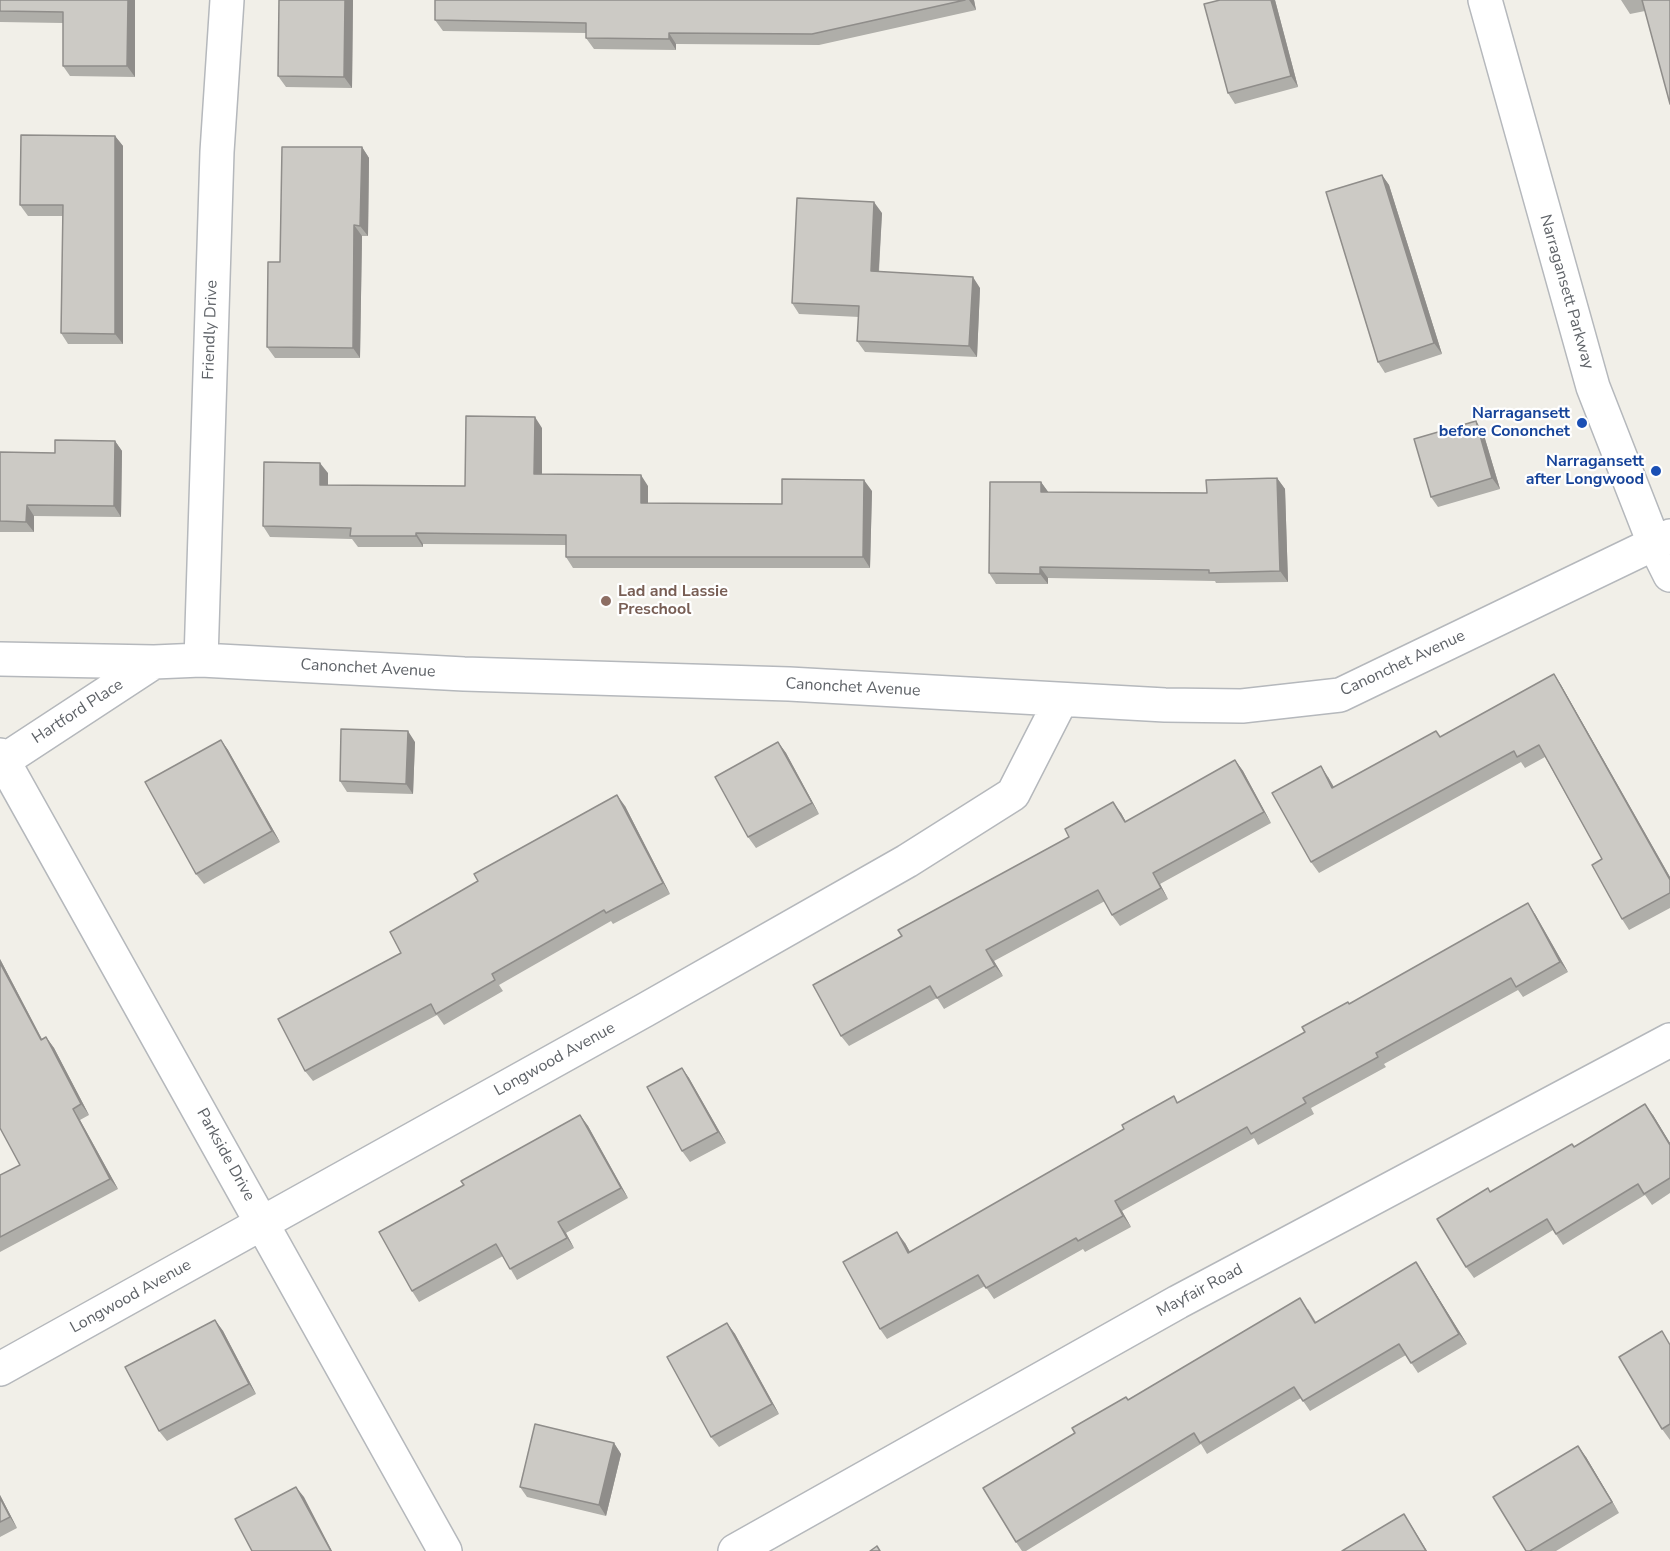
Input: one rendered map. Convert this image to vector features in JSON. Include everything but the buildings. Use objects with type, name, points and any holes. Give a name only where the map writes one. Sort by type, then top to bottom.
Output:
[{"type":"street","name":"Friendly Drive","points":[[201,660],[217,152],[227,0]]},
{"type":"street","name":"Narragansett Parkway","points":[[1485,0],[1593,387],[1662,539],[1670,575]]},
{"type":"street","name":"Canonchet Avenue","points":[[0,659],[154,662],[201,660],[464,674],[789,684],[1061,700],[1242,706],[1340,695],[1662,539]]},
{"type":"street","name":"Hartford Place","points":[[1,760],[154,662]]},
{"type":"street","name":"Longwood Avenue","points":[[0,1369],[263,1224],[907,861],[1013,794],[1061,700]]},
{"type":"street","name":"Parkside Drive","points":[[1,760],[445,1551]]},
{"type":"street","name":"Mayfair Road","points":[[735,1551],[1178,1302],[1670,1040]]},
{"type":"place","name":"Narragansett before Cononchet","points":[[1582,423]]},
{"type":"place","name":"Narragansett after Longwood","points":[[1656,471]]},
{"type":"place","name":"Lad and Lassie Preschool","points":[[606,601]]}]
